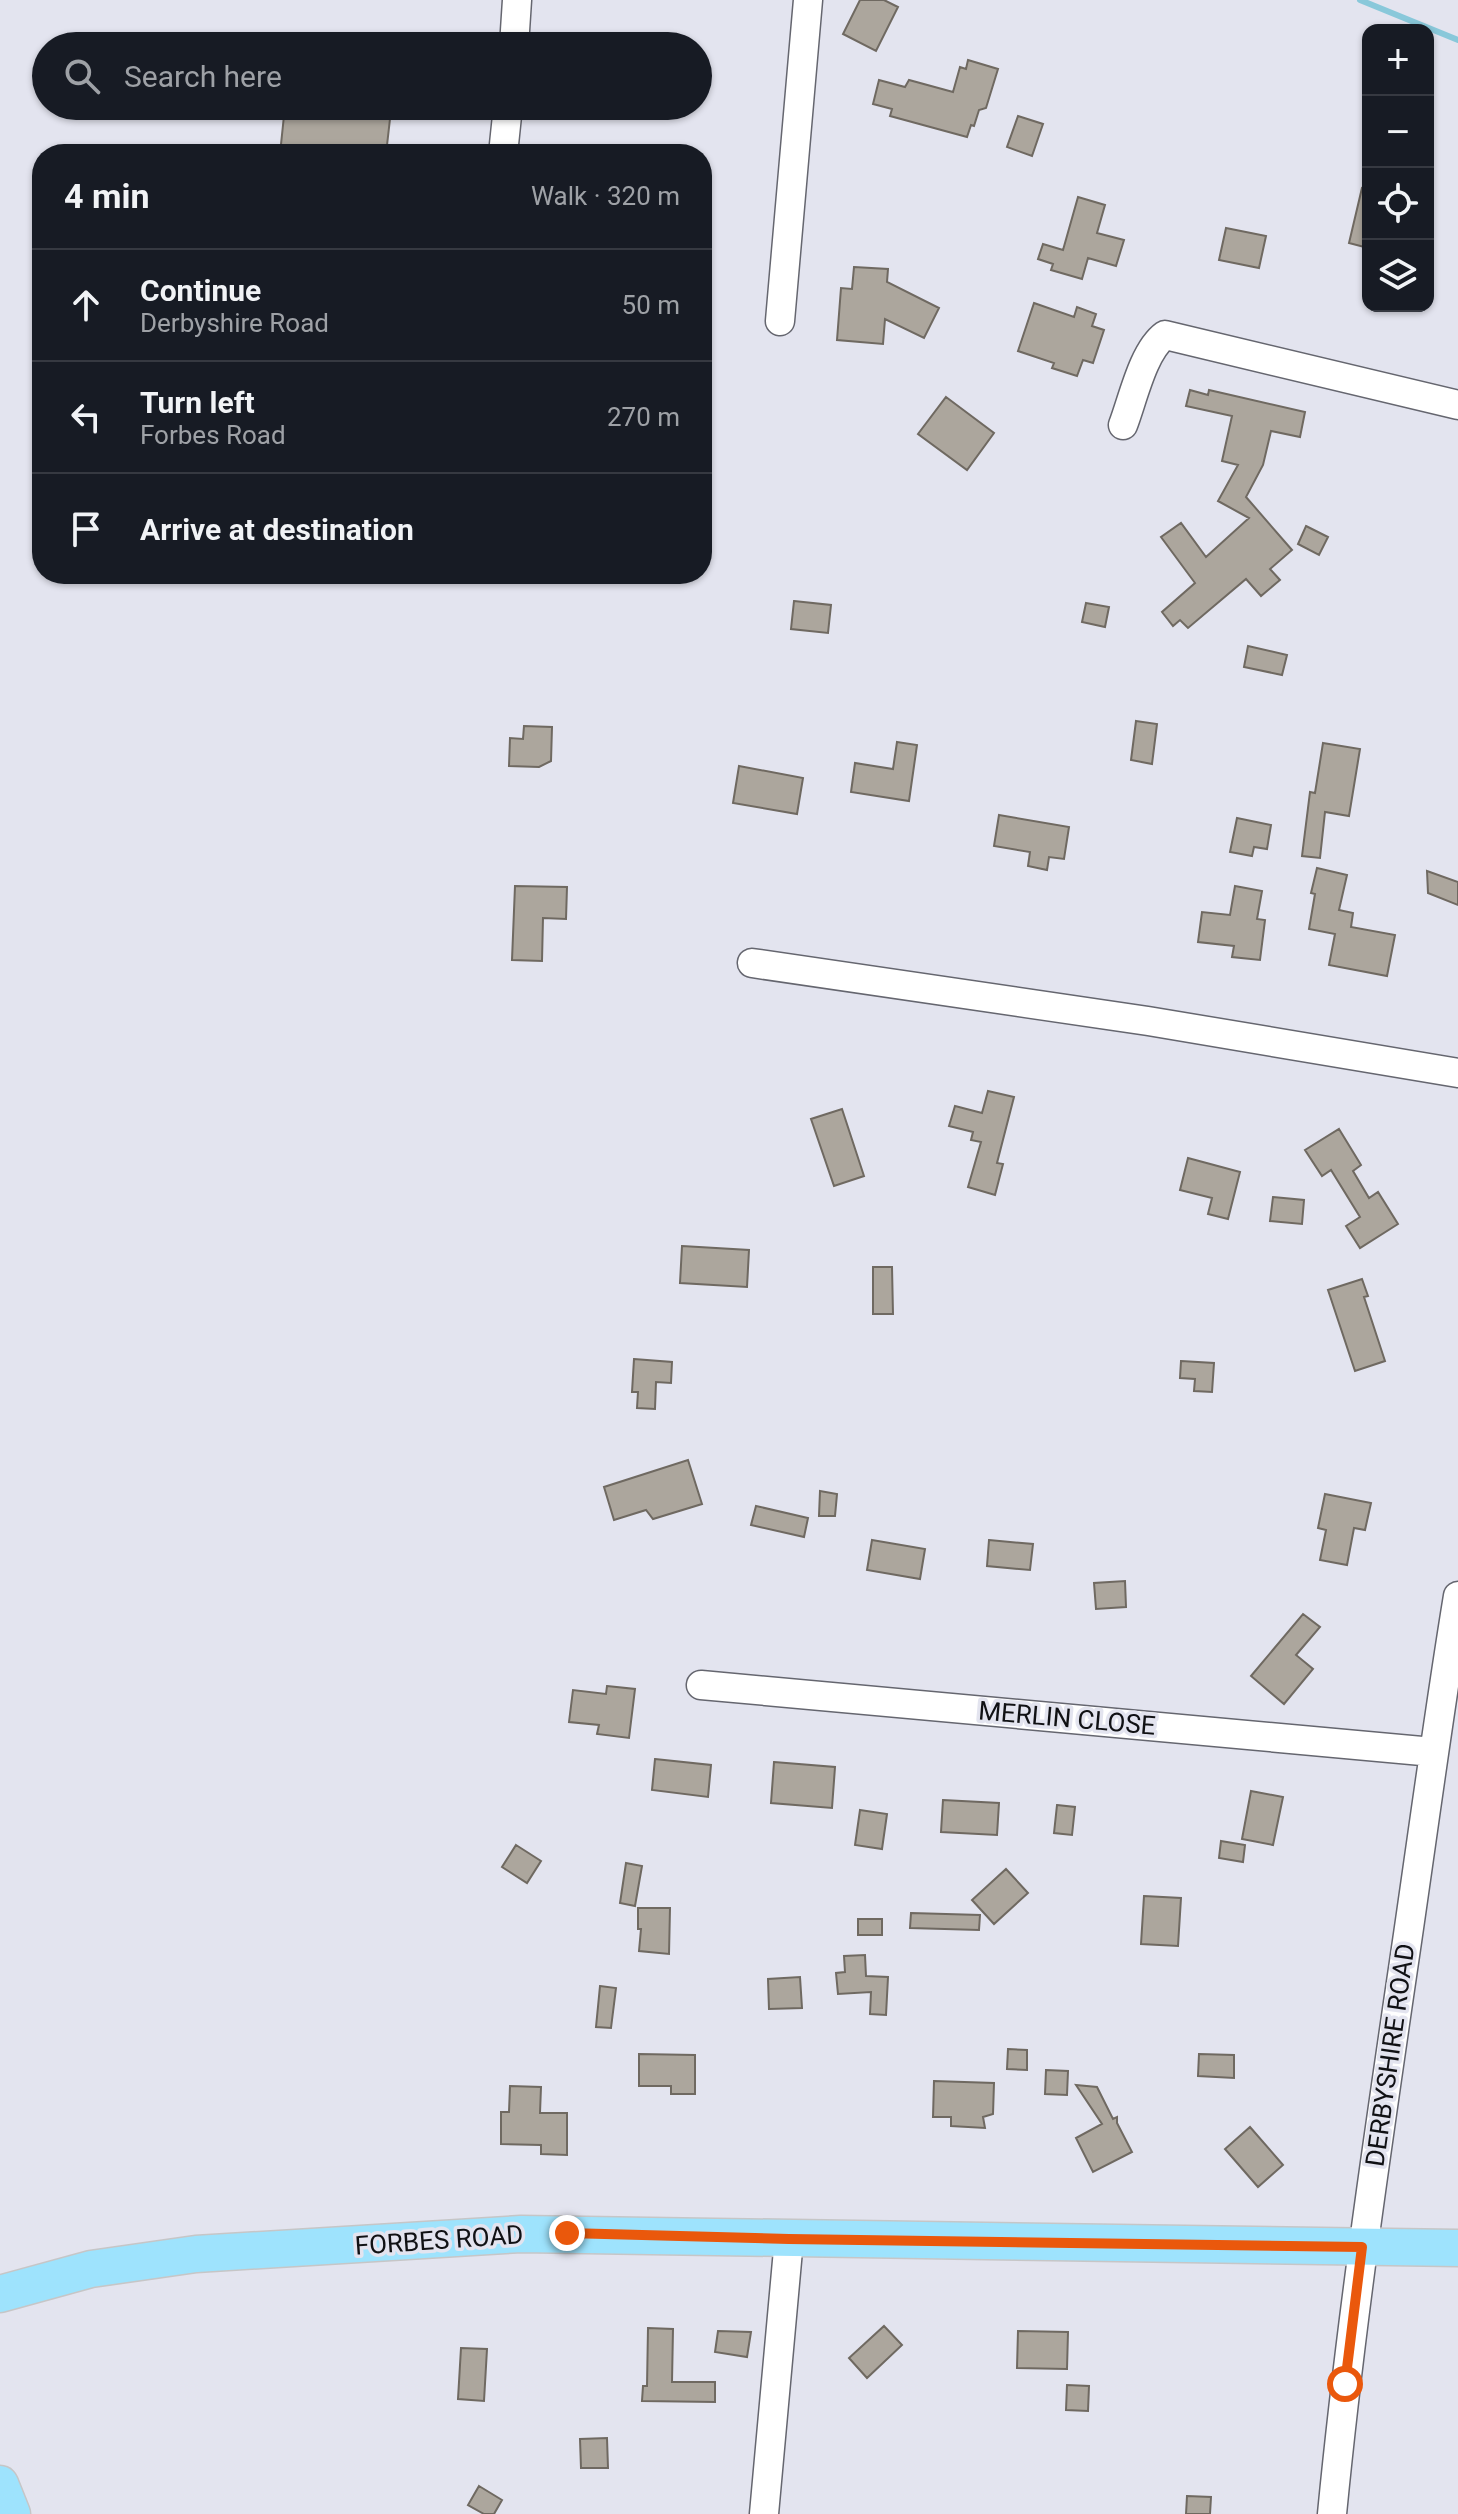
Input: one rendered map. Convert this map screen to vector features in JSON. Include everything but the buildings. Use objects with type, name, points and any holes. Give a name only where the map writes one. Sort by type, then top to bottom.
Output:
[{"type":"main road","name":"FORBES ROAD","points":[[0,2294],[91,2269],[196,2254],[521,2234],[1458,2248]]},
{"type":"main road","points":[[0,2484],[12,2514]]},
{"type":"street","points":[[515,32],[517,0]]},
{"type":"street","points":[[780,321],[808,0]]},
{"type":"street","points":[[504,144],[507,120]]},
{"type":"street","points":[[1123,425],[1149,355],[1165,335],[1458,405]]},
{"type":"street","points":[[752,963],[1132,1019],[1458,1073]]},
{"type":"street","name":"DERBYSHIRE ROAD","points":[[1332,2514],[1362,2247],[1458,1596]]},
{"type":"street","name":"MERLIN CLOSE","points":[[701,1685],[1433,1752]]},
{"type":"street","points":[[764,2514],[789,2239]]},
{"type":"waterway","points":[[1360,0],[1458,40]]},
{"type":"route","points":[[567,2233],[1362,2247],[1345,2384]]}]
